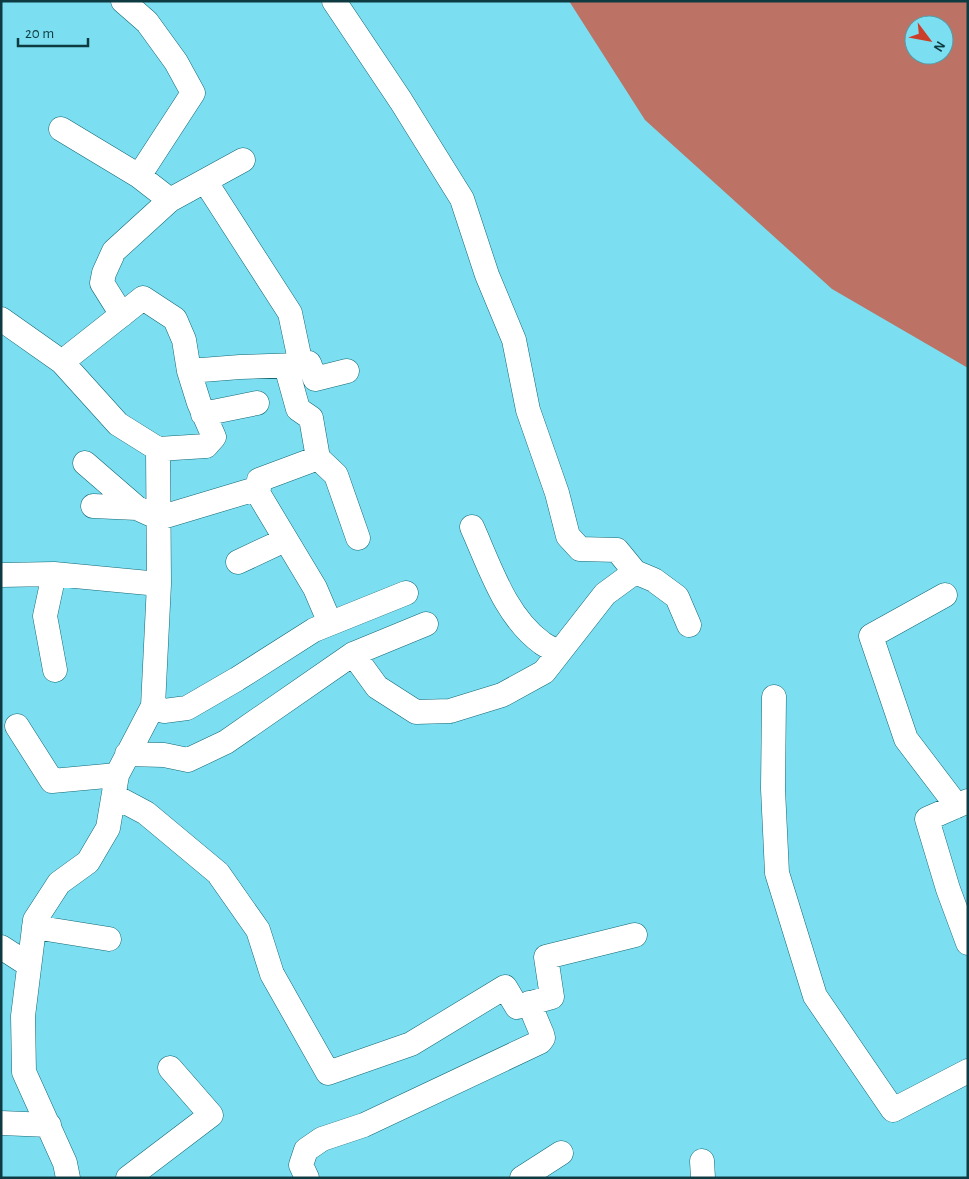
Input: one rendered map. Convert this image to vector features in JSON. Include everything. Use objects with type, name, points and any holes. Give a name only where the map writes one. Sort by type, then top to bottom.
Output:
[{"type":"street","points":[[123,1],[147,22],[176,62],[193,93],[139,176]]},
{"type":"street","points":[[334,1],[401,101],[462,199],[487,275],[514,340],[528,410],[557,493],[568,536],[580,549],[617,550],[635,572],[654,580],[677,597],[689,625]]},
{"type":"street","points":[[61,129],[139,176],[170,200]]},
{"type":"street","points":[[122,315],[102,283],[104,273],[114,251],[170,200],[243,160]]},
{"type":"street","points":[[205,181],[290,313],[298,409],[311,418],[318,458],[336,475],[358,538]]},
{"type":"street","points":[[1,320],[62,362],[118,424],[158,449],[206,446],[214,436],[203,414],[189,371],[184,340],[175,319],[144,298],[62,362]]},
{"type":"street","points":[[189,371],[309,363],[315,378],[347,371]]},
{"type":"street","points":[[203,414],[258,403]]},
{"type":"street","points":[[68,1178],[66,1163],[24,1072],[23,1016],[29,966],[35,920],[59,883],[88,862],[108,828],[119,775],[153,706],[159,584],[158,449]]},
{"type":"street","points":[[318,458],[260,480],[258,493],[315,588],[330,623]]},
{"type":"street","points":[[85,463],[137,508],[159,518],[259,488]]},
{"type":"street","points":[[93,506],[137,508]]},
{"type":"street","points":[[472,527],[506,602],[528,630],[543,644],[559,652]]},
{"type":"street","points":[[238,562],[285,540]]},
{"type":"street","points":[[353,654],[377,687],[416,712],[450,711],[502,695],[544,672],[605,594],[635,572]]},
{"type":"street","points":[[1,575],[54,574],[159,584]]},
{"type":"street","points":[[54,574],[45,616],[55,670]]},
{"type":"street","points":[[153,706],[164,711],[187,708],[314,630],[406,593]]},
{"type":"street","points":[[945,595],[871,636],[906,739],[962,804],[927,818],[948,889],[968,943]]},
{"type":"street","points":[[17,726],[52,781],[119,775],[164,755],[188,760],[226,742],[353,654],[426,624]]},
{"type":"street","points":[[774,697],[772,789],[777,873],[815,996],[893,1110],[968,1071]]},
{"type":"street","points":[[119,775],[146,813],[218,872],[258,930],[272,974],[328,1073],[411,1044],[505,987],[517,1007],[552,997],[546,956],[635,935]]},
{"type":"street","points":[[34,927],[109,939]]},
{"type":"street","points":[[1,947],[29,966]]},
{"type":"street","points":[[307,1178],[301,1165],[306,1150],[322,1139],[364,1125],[540,1042],[543,1038],[542,1034],[529,1003]]},
{"type":"street","points":[[128,1178],[211,1116],[170,1068]]},
{"type":"street","points":[[1,1124],[49,1126]]},
{"type":"street","points":[[522,1178],[560,1153]]},
{"type":"shaded area","points":[[569,1],[968,1],[968,368],[832,289],[645,120]]}]
